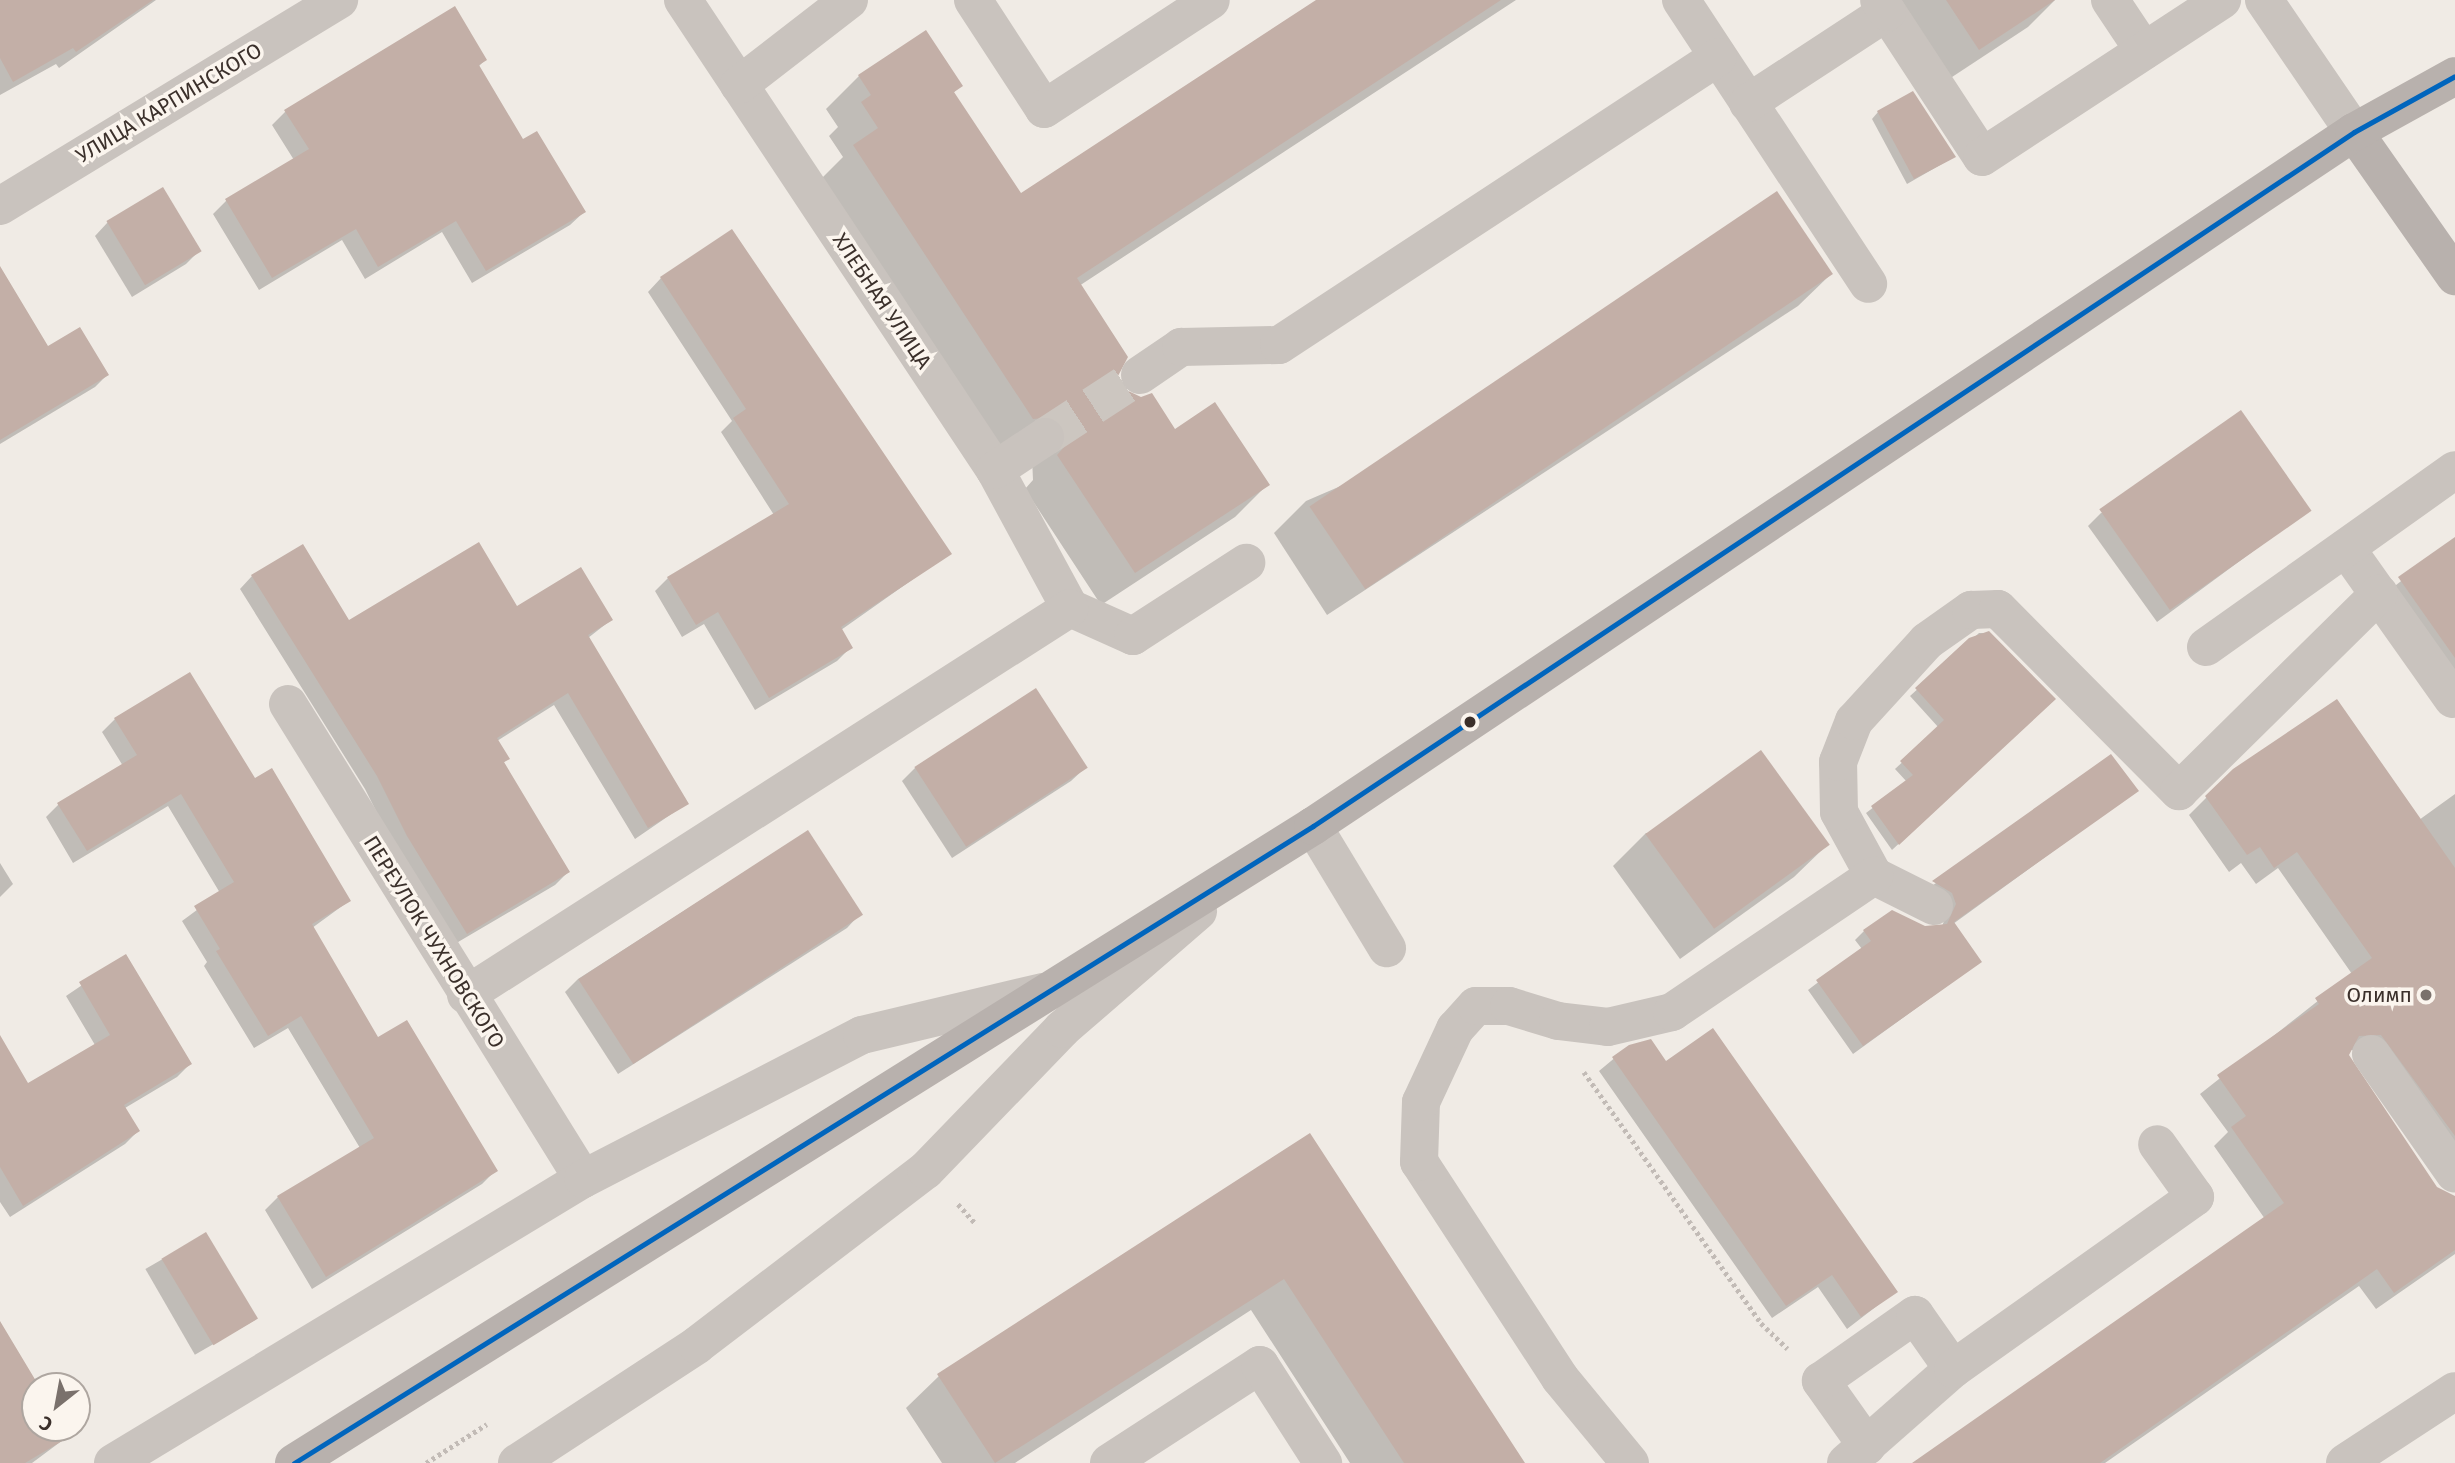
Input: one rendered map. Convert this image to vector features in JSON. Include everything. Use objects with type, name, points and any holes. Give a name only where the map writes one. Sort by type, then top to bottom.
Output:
[{"type":"main road","points":[[294,1463],[1313,826],[2354,132],[2455,76]]},
{"type":"main road","points":[[2354,132],[2455,276]]},
{"type":"street","name":"УЛИЦА КАРПИНСКОГО","points":[[0,206],[339,0]]},
{"type":"street","name":"ХЛЕБНАЯ УЛИЦА","points":[[683,0],[995,470],[1070,608]]},
{"type":"street","points":[[738,85],[849,0]]},
{"type":"street","points":[[972,0],[1044,109],[1211,0]]},
{"type":"street","points":[[1681,0],[1868,284]]},
{"type":"street","points":[[2110,0],[2144,51]]},
{"type":"street","points":[[1748,103],[1883,6],[1982,157],[2222,0]]},
{"type":"street","points":[[2264,0],[2354,132]]},
{"type":"street","points":[[1140,375],[1181,347],[1279,345],[1718,57]]},
{"type":"street","points":[[995,470],[1045,437]]},
{"type":"street","points":[[2206,647],[2455,470]]},
{"type":"street","points":[[2346,548],[2453,699]]},
{"type":"street","points":[[466,995],[1070,608],[1133,636],[1247,563]]},
{"type":"street","points":[[1934,906],[1874,876],[1839,812],[1838,762],[1854,721],[1927,641],[1971,610],[1998,609],[2179,791],[2379,594]]},
{"type":"street","name":"ПЕРЕУЛОК ЧУХНОВСКОГО","points":[[288,704],[466,995],[583,1179]]},
{"type":"street","points":[[1313,826],[1387,948]]},
{"type":"street","points":[[517,1463],[697,1345],[926,1170],[1062,1029],[1258,859]]},
{"type":"street","points":[[1630,1463],[1560,1378],[1419,1163],[1421,1102],[1455,1029],[1476,1006],[1509,1006],[1558,1021],[1608,1027],[1672,1012],[1874,876]]},
{"type":"street","points":[[113,1463],[583,1179],[862,1035],[1048,990]]},
{"type":"street","points":[[2371,1054],[2455,1174]]},
{"type":"street","points":[[1953,1369],[1915,1315],[1821,1381],[1857,1454],[1953,1369],[2195,1197],[2157,1144]]},
{"type":"street","points":[[1110,1463],[1260,1365],[1323,1463]]},
{"type":"street","points":[[2345,1463],[2455,1391]]},
{"type":"path","points":[[1558,1021],[1594,1092],[1760,1323],[1821,1381]]},
{"type":"building","points":[[0,0],[153,0],[76,52],[73,48],[13,82],[0,58]]},
{"type":"building","points":[[1316,0],[1501,0],[1077,278],[1128,357],[1118,376],[1122,388],[1141,397],[1152,393],[1175,429],[1215,402],[1270,485],[1135,573],[1057,455],[1065,446],[1064,426],[1054,417],[1033,419],[853,145],[878,128],[861,102],[871,95],[858,75],[926,30],[963,86],[954,92],[1021,193]]},
{"type":"building","points":[[1946,0],[2055,0],[1979,50]]},
{"type":"building","points":[[455,6],[487,60],[479,65],[523,139],[537,131],[586,212],[486,271],[456,221],[378,267],[356,229],[272,278],[225,199],[309,149],[284,110]]},
{"type":"building","points":[[1913,91],[1956,157],[1914,179],[1877,111]]},
{"type":"building","points":[[163,187],[202,251],[145,285],[106,221]]},
{"type":"building","points":[[1777,191],[1833,274],[1365,589],[1309,506]]},
{"type":"building","points":[[732,229],[952,554],[841,627],[853,648],[769,698],[718,612],[696,625],[667,577],[789,504],[733,418],[746,409],[660,277]]},
{"type":"building","points":[[0,266],[48,346],[80,327],[109,375],[0,440]]},
{"type":"building","points":[[2241,410],[2312,511],[2170,610],[2099,509]]},
{"type":"building","points":[[2455,537],[2455,658],[2398,577]]},
{"type":"building","points":[[479,542],[517,606],[581,567],[613,620],[588,635],[689,804],[648,828],[568,693],[497,738],[510,759],[504,762],[570,872],[467,934],[407,836],[377,776],[251,575],[303,544],[349,620]]},
{"type":"building","points":[[1989,631],[2056,699],[1899,845],[1871,806],[1913,775],[1900,761],[1944,720],[1915,688],[1969,638]]},
{"type":"building","points":[[190,672],[255,778],[272,768],[351,901],[312,924],[378,1037],[407,1020],[498,1171],[326,1277],[277,1196],[374,1138],[301,1016],[268,1036],[216,951],[220,949],[194,906],[234,882],[181,794],[87,851],[57,803],[137,755],[114,718]]},
{"type":"building","points":[[1036,688],[1088,768],[966,847],[914,767]]},
{"type":"building","points":[[2337,699],[2455,868],[2455,1136],[2381,1035],[2359,1036],[2349,1055],[2437,1187],[2455,1196],[2455,1250],[2394,1293],[2377,1269],[2100,1463],[1912,1463],[2284,1203],[2231,1127],[2246,1116],[2217,1075],[2319,1004],[2315,998],[2372,958],[2297,852],[2274,868],[2260,847],[2247,855],[2205,796],[2233,769]]},
{"type":"building","points":[[1761,750],[1830,845],[1714,929],[1645,834]]},
{"type":"building","points":[[2111,754],[2139,791],[1954,922],[1982,962],[1863,1046],[1816,980],[1871,941],[1863,930],[1892,910],[1925,926],[1947,924],[1956,904],[1952,893],[1932,881]]},
{"type":"building","points":[[808,830],[863,915],[633,1064],[578,979]]},
{"type":"building","points":[[126,954],[192,1064],[124,1105],[140,1131],[23,1206],[0,1167],[0,1035],[28,1083],[110,1035],[79,982]]},
{"type":"building","points":[[1713,1028],[1898,1292],[1861,1317],[1832,1275],[1786,1306],[1612,1057],[1629,1045],[1651,1039],[1666,1061]]},
{"type":"building","points":[[1310,1133],[1525,1463],[1404,1463],[1284,1279],[995,1463],[937,1374]]},
{"type":"building","points":[[206,1232],[258,1319],[213,1345],[161,1259]]},
{"type":"building","points":[[0,1321],[31,1372],[21,1372],[21,1442],[61,1442],[25,1463],[0,1463]]},
{"type":"tunnel","points":[[1045,437],[1140,375]]},
{"type":"transit line","points":[[294,1463],[1313,826],[2354,132],[2455,76]]},
{"type":"place","name":"Олимп","points":[[2426,995]]}]
